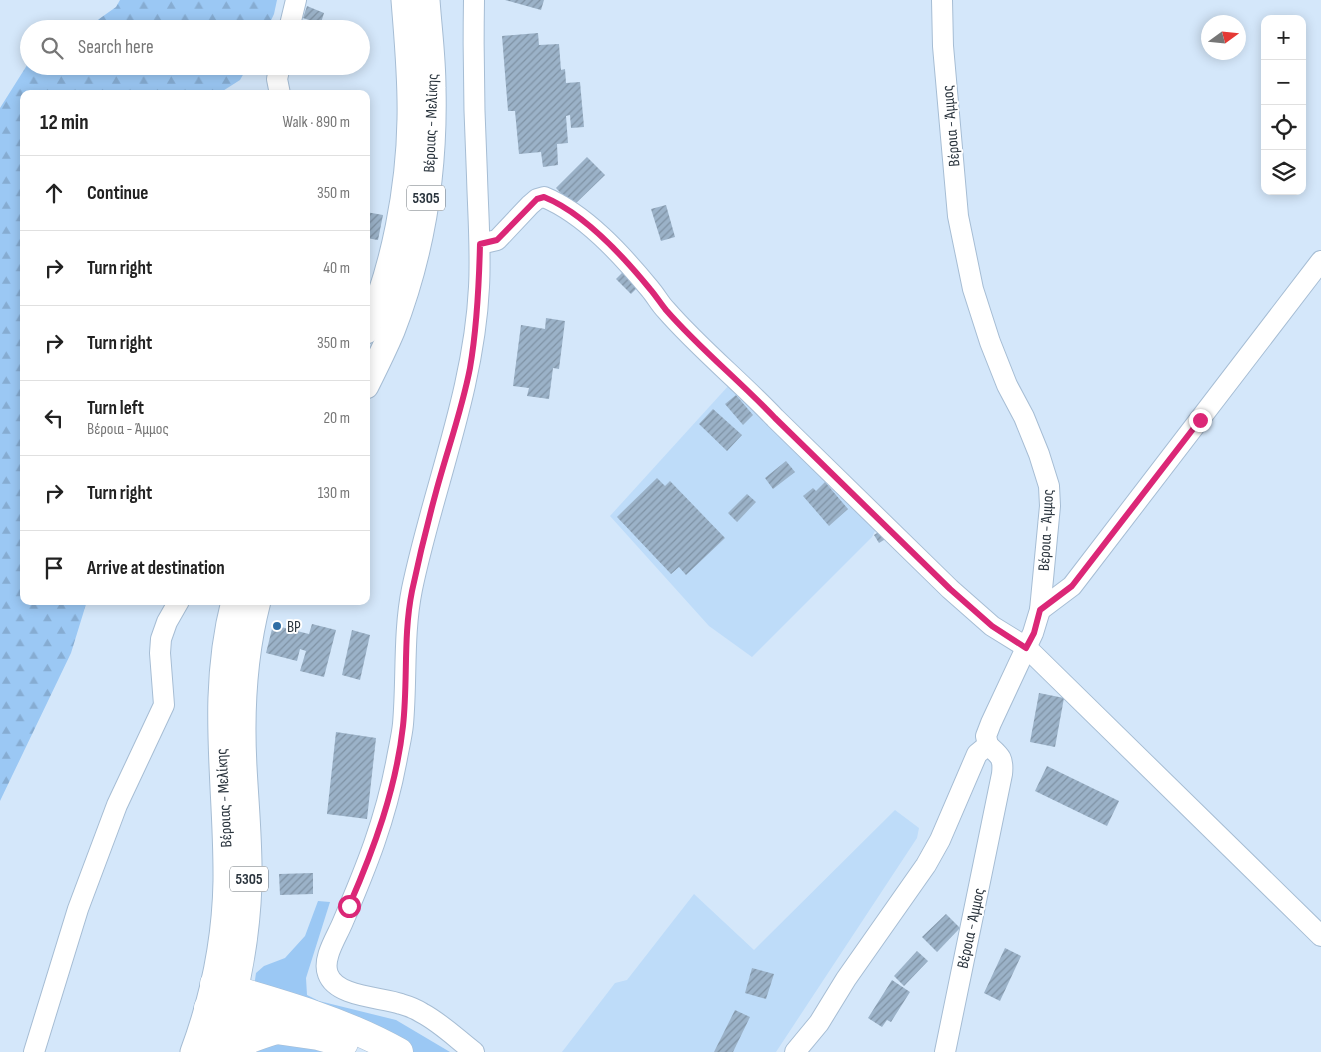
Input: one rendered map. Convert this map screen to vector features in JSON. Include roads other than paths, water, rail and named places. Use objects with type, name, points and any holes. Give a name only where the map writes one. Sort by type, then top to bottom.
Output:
[{"type":"highway","points":[[222,999],[276,1030],[318,1036],[347,1044],[366,1052]]},
{"type":"highway","points":[[222,999],[343,1026],[379,1040],[399,1052]]},
{"type":"highway","points":[[230,1052],[250,1039],[276,1030]]},
{"type":"main road","name":"Βέροιας - Μελίκης","points":[[370,319],[391,256],[406,184],[410,119],[404,0]]},
{"type":"main road","name":"Βέροιας - Μελίκης","points":[[370,378],[392,331],[403,298],[414,261],[428,186],[432,152],[433,88],[427,0]]},
{"type":"main road","name":"Βέροιας - Μελίκης","points":[[218,1052],[222,999],[220,944],[226,882],[220,729],[222,670],[233,605]]},
{"type":"main road","name":"Βέροιας - Μελίκης","points":[[193,1052],[222,999],[247,916],[249,884],[243,731],[245,672],[257,605]]},
{"type":"street","points":[[291,20],[296,0]]},
{"type":"street","points":[[474,0],[473,79],[480,244],[479,289],[470,368],[420,551],[411,593],[407,626],[403,726],[393,778],[380,828],[365,871],[332,947],[326,971],[330,979],[338,987],[377,1000],[399,1003],[423,1013],[474,1052]]},
{"type":"street","name":"Βέροια - Άμμος","points":[[942,0],[943,46],[958,216],[974,289],[1000,368],[1035,442],[1049,486],[1050,506],[1040,610],[1034,633],[990,723],[986,736],[988,745],[1000,756],[1003,762],[1002,774],[944,1052]]},
{"type":"street","points":[[278,75],[279,90]]},
{"type":"street","points":[[480,244],[497,240],[537,199],[544,197],[555,201],[578,216],[617,252],[666,310],[703,349],[749,390],[775,418],[950,589],[992,626],[1026,648],[1094,712],[1321,936]]},
{"type":"street","points":[[1040,610],[1072,586],[1321,261]]},
{"type":"street","points":[[34,1052],[78,908],[116,805],[164,705],[160,653],[167,622],[177,605]]},
{"type":"street","points":[[795,1052],[819,1023],[846,979],[926,865],[940,840],[977,754],[988,745]]},
{"type":"place","name":"BP","points":[[277,626]]}]
